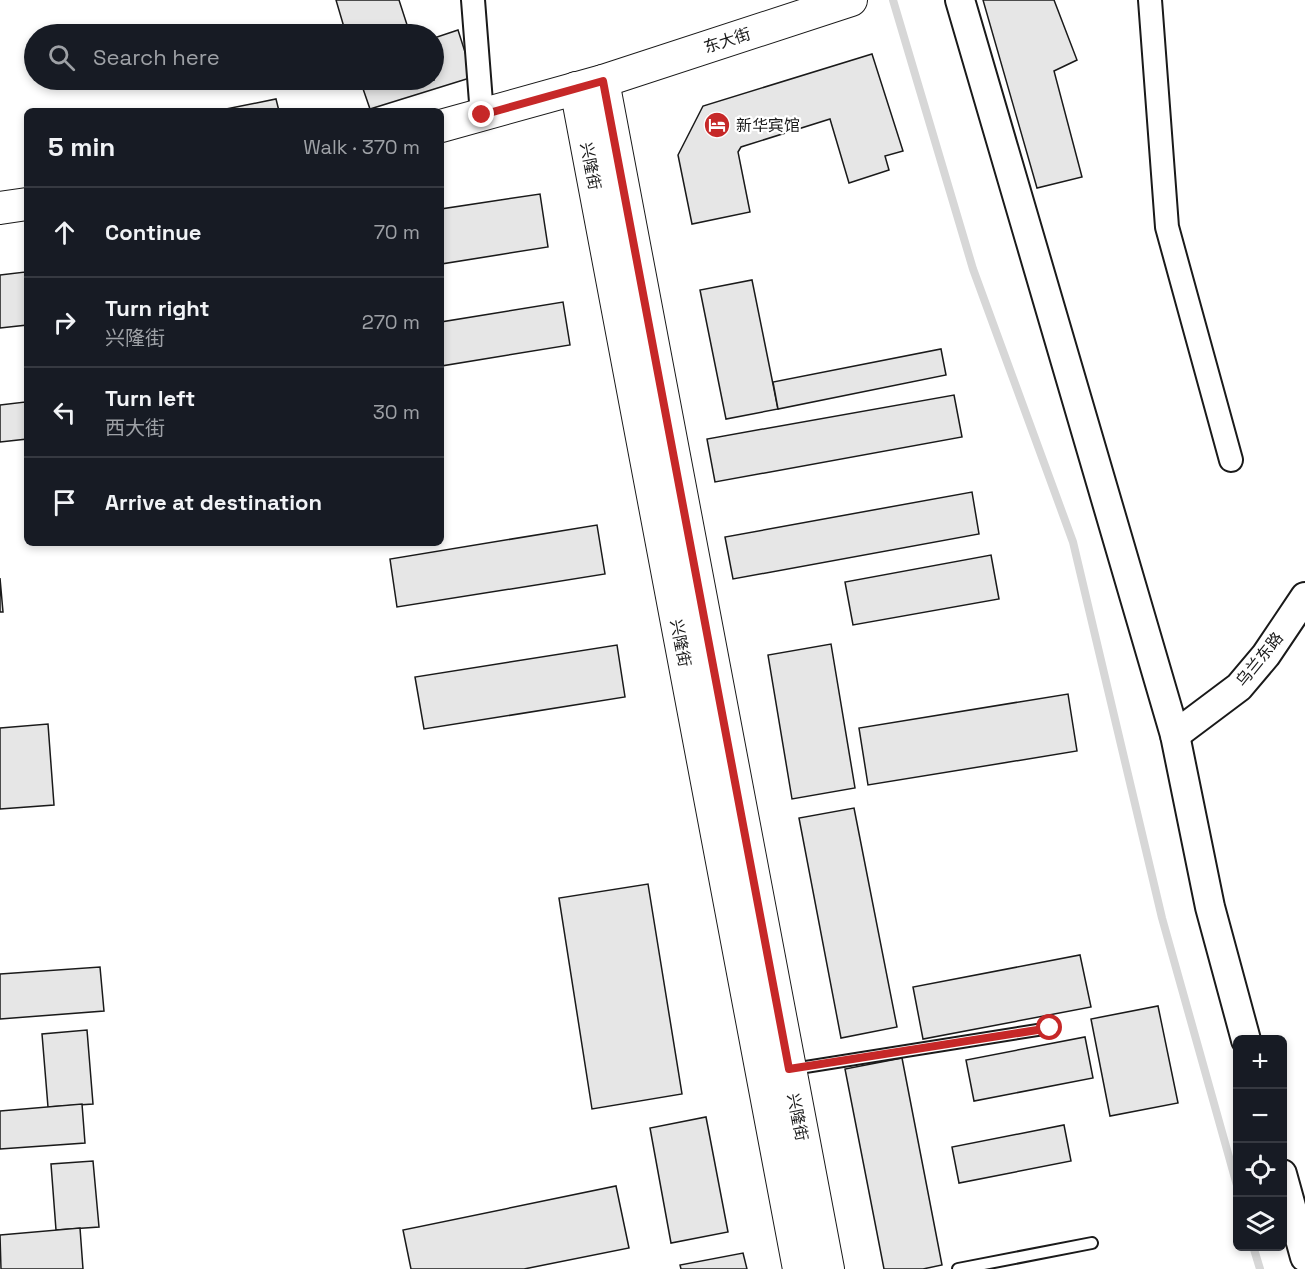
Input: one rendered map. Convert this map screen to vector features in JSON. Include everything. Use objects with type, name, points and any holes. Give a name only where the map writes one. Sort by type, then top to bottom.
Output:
[{"type":"main road","name":"东大街","points":[[444,125],[589,84],[836,2]]},
{"type":"main road","name":"兴隆街","points":[[589,84],[828,1269]]},
{"type":"main road","name":"兴隆街","points":[[589,84],[799,1269]]},
{"type":"main road","points":[[0,208],[24,204]]},
{"type":"street","points":[[473,0],[482,115]]},
{"type":"street","points":[[960,0],[1175,735],[1210,906],[1245,1035]]},
{"type":"street","points":[[1150,0],[1167,227],[1231,460]]},
{"type":"street","name":"乌兰东路","points":[[1175,735],[1239,687],[1266,655],[1305,597]]},
{"type":"street","points":[[1287,1192],[1305,1257]]},
{"type":"lane","points":[[789,1069],[1050,1028]]},
{"type":"lane","points":[[958,1269],[1092,1243]]},
{"type":"building","points":[[336,0],[399,0],[407,24],[343,24]]},
{"type":"building","points":[[983,0],[1054,0],[1077,60],[1054,71],[1082,177],[1037,188]]},
{"type":"building","points":[[458,30],[473,77],[444,86],[444,35]]},
{"type":"building","points":[[872,54],[903,151],[885,156],[889,170],[849,183],[830,119],[741,147],[738,152],[750,212],[692,224],[678,155],[703,106]]},
{"type":"building","points":[[363,90],[431,90],[373,108],[370,108]]},
{"type":"building","points":[[276,99],[278,108],[231,108]]},
{"type":"building","points":[[540,194],[548,247],[444,264],[444,209]]},
{"type":"building","points":[[24,272],[24,325],[0,328],[0,275]]},
{"type":"building","points":[[752,280],[778,409],[726,419],[700,290]]},
{"type":"building","points":[[563,302],[570,345],[444,366],[444,322]]},
{"type":"building","points":[[941,349],[946,375],[778,409],[773,382]]},
{"type":"building","points":[[954,395],[962,437],[715,482],[707,439]]},
{"type":"building","points":[[24,402],[24,439],[0,442],[0,405]]},
{"type":"building","points":[[972,492],[979,534],[733,579],[725,537]]},
{"type":"building","points":[[597,525],[605,574],[397,607],[390,559]]},
{"type":"building","points":[[991,555],[999,599],[853,625],[845,582]]},
{"type":"building","points":[[0,578],[3,612],[0,612]]},
{"type":"building","points":[[831,644],[855,788],[792,799],[768,655]]},
{"type":"building","points":[[617,645],[625,697],[424,729],[415,677]]},
{"type":"building","points":[[1068,694],[1077,751],[868,785],[859,728]]},
{"type":"building","points":[[48,724],[54,805],[0,809],[0,728]]},
{"type":"building","points":[[854,808],[897,1027],[841,1038],[799,818]]},
{"type":"building","points":[[648,884],[682,1094],[592,1109],[559,898]]},
{"type":"building","points":[[1080,955],[1091,1007],[923,1039],[913,987]]},
{"type":"building","points":[[100,967],[104,1011],[0,1019],[0,974]]},
{"type":"building","points":[[1158,1006],[1178,1103],[1110,1116],[1091,1019]]},
{"type":"building","points":[[87,1030],[93,1104],[48,1107],[42,1034]]},
{"type":"building","points":[[1085,1037],[1093,1078],[974,1101],[966,1060]]},
{"type":"building","points":[[902,1058],[942,1265],[923,1269],[884,1269],[845,1069]]},
{"type":"building","points":[[82,1104],[85,1143],[0,1149],[0,1111]]},
{"type":"building","points":[[706,1117],[728,1232],[671,1243],[650,1128]]},
{"type":"building","points":[[1064,1125],[1071,1161],[959,1183],[952,1147]]},
{"type":"building","points":[[93,1161],[99,1227],[56,1230],[51,1164]]},
{"type":"building","points":[[616,1186],[629,1248],[524,1269],[411,1269],[403,1230]]},
{"type":"building","points":[[80,1228],[83,1269],[1,1269],[0,1235]]},
{"type":"building","points":[[743,1253],[747,1269],[681,1269],[680,1265]]},
{"type":"waterway","points":[[893,0],[973,269],[1073,542],[1162,918],[1233,1171]]},
{"type":"waterway","points":[[1255,1251],[1260,1269]]},
{"type":"place","name":"新华宾馆","points":[[717,125]]},
{"type":"route","points":[[482,115],[603,81],[618,172],[789,1069],[1050,1028]]}]
